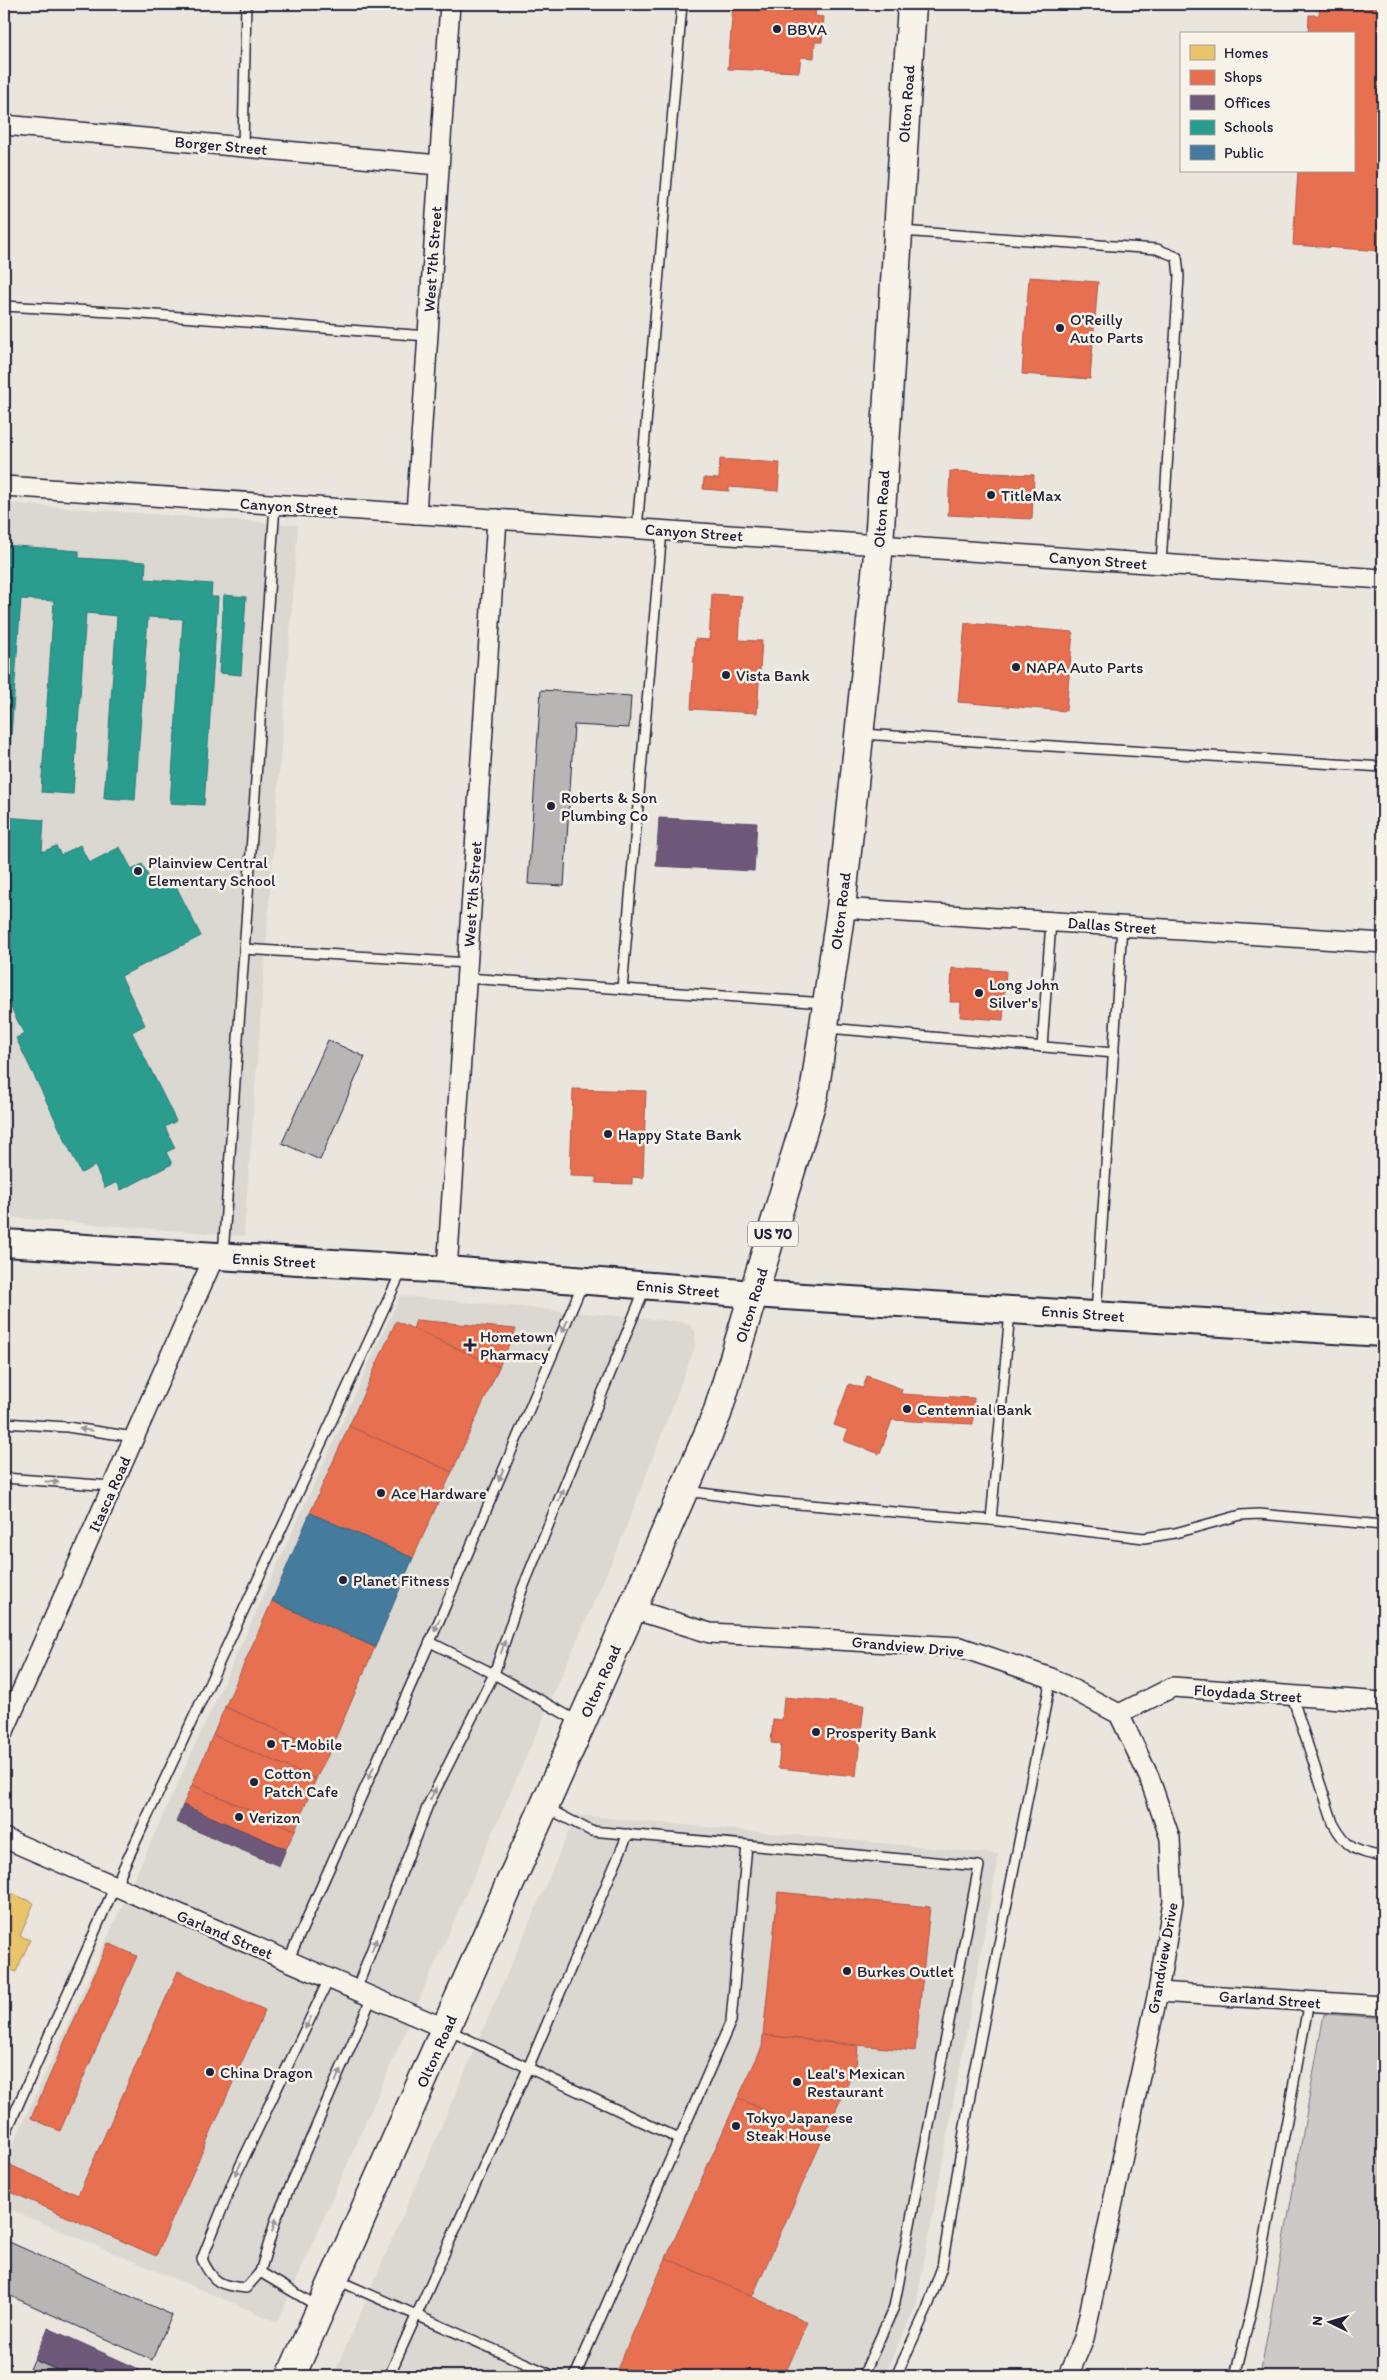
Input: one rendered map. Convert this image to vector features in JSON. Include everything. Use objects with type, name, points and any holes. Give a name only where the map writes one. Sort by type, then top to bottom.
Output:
[{"type":"main road","name":"Olton Road","points":[[292,2376],[632,1609],[716,1414],[814,1094],[841,908],[879,545],[912,4]]},
{"type":"main road","name":"Ennis Street","points":[[4,1243],[447,1270],[754,1294],[1383,1333]]},
{"type":"street","name":"West 7th Street","points":[[416,514],[450,4]]},
{"type":"street","name":"Borger Street","points":[[4,125],[438,165]]},
{"type":"street","name":"Canyon Street","points":[[4,486],[1383,579]]},
{"type":"street","name":"West 7th Street","points":[[447,1270],[497,519]]},
{"type":"street","name":"Dallas Street","points":[[841,908],[1383,942]]},
{"type":"street","name":"Itasca Road","points":[[4,1731],[134,1436],[218,1257]]},
{"type":"street","name":"Grandview Drive","points":[[632,1609],[710,1633],[960,1647],[1051,1678],[1119,1714],[1150,1777],[1170,1838],[1173,1901],[1158,1992],[1084,2338],[1068,2376]]},
{"type":"street","name":"Floydada Street","points":[[1119,1714],[1173,1687],[1383,1702]]},
{"type":"street","name":"Garland Street","points":[[4,1838],[446,2029]]},
{"type":"street","name":"Garland Street","points":[[1158,1992],[1383,2006]]},
{"type":"lane","points":[[243,147],[246,4]]},
{"type":"lane","points":[[637,528],[682,4]]},
{"type":"lane","points":[[898,230],[1157,249],[1177,257],[1179,276],[1161,564]]},
{"type":"lane","points":[[4,306],[129,313],[428,336]]},
{"type":"lane","points":[[218,1257],[244,949],[275,505]]},
{"type":"lane","points":[[622,989],[662,530]]},
{"type":"lane","points":[[859,733],[1383,767]]},
{"type":"lane","points":[[1042,1047],[1051,922]]},
{"type":"lane","points":[[1096,1314],[1122,926]]},
{"type":"lane","points":[[244,949],[467,970],[826,1016],[1042,1047],[1114,1052]]},
{"type":"lane","points":[[4,2137],[114,1886],[403,1268]]},
{"type":"lane","points":[[288,1961],[430,1642],[584,1281]]},
{"type":"lane","points":[[330,1979],[234,2179],[202,2259],[209,2275],[225,2286],[246,2288],[260,2272],[276,2219],[364,1994],[428,1805],[494,1674],[522,1590],[646,1286]]},
{"type":"lane","points":[[991,1520],[1011,1309]]},
{"type":"lane","points":[[4,1423],[67,1427],[134,1436]]},
{"type":"lane","points":[[4,1478],[112,1486]]},
{"type":"lane","points":[[684,1490],[762,1500],[991,1520],[1144,1538],[1175,1533],[1241,1515],[1259,1514],[1383,1524]]},
{"type":"lane","points":[[430,1642],[494,1674],[581,1724]]},
{"type":"lane","points":[[896,2376],[927,2309],[942,2267],[973,2077],[1051,1678]]},
{"type":"lane","points":[[1292,1696],[1333,1824],[1343,1842],[1357,1851],[1383,1857]]},
{"type":"lane","points":[[544,1806],[592,1831],[979,1866],[894,2307],[863,2376]]},
{"type":"lane","points":[[389,2376],[528,2068],[628,1834]]},
{"type":"lane","points":[[574,2376],[731,2021],[747,1845]]},
{"type":"lane","points":[[1235,2376],[1253,2303],[1309,2002]]},
{"type":"lane","points":[[446,2029],[679,2139]]},
{"type":"lane","points":[[260,2272],[321,2309]]},
{"type":"lane","points":[[335,2279],[554,2376]]},
{"type":"shaded area","name":"Plainview Central Elementary School","points":[[4,503],[298,525],[244,1236],[4,1217]]},
{"type":"shaded area","points":[[400,1296],[683,1322],[691,1326],[696,1333],[695,1347],[623,1536],[278,2322],[4,2207],[4,2164]]},
{"type":"shaded area","points":[[576,1815],[999,1854],[916,2306],[884,2376],[333,2376]]},
{"type":"shaded area","points":[[1324,2014],[1383,2018],[1383,2376],[1260,2376]]},
{"type":"building: Homes","points":[[4,1890],[34,1903],[20,1936],[30,1940],[16,1972],[4,1967]]},
{"type":"building: Shops","name":"BBVA","points":[[733,4],[817,4],[815,16],[824,17],[822,42],[815,42],[814,58],[801,57],[799,72],[728,69]]},
{"type":"building: Shops","points":[[1320,4],[1383,4],[1383,251],[1293,245],[1298,172],[1354,172],[1354,32],[1308,32],[1309,15],[1319,15]]},
{"type":"building: Shops","name":"O'Reilly Auto Parts","points":[[1029,277],[1098,282],[1090,379],[1022,374]]},
{"type":"building: Shops","points":[[720,459],[780,463],[778,491],[729,487],[729,491],[703,489],[704,478],[719,479]]},
{"type":"building: Shops","name":"TitleMax","points":[[950,471],[1034,475],[1032,519],[948,515]]},
{"type":"building: Shops","name":"Vista Bank","points":[[712,594],[742,596],[739,640],[762,641],[757,713],[691,709],[695,639],[709,640]]},
{"type":"building: Shops","name":"NAPA Auto Parts","points":[[965,623],[1073,632],[1066,711],[958,702]]},
{"type":"building: Shops","points":[[952,968],[1006,971],[1003,1020],[960,1017],[961,1002],[950,1002]]},
{"type":"building: Shops","name":"Happy State Bank","points":[[573,1089],[646,1091],[643,1178],[632,1177],[632,1184],[596,1183],[596,1177],[570,1176]]},
{"type":"building: Shops","points":[[416,1320],[516,1329],[499,1367],[413,1329]]},
{"type":"building: Shops","points":[[396,1321],[499,1367],[452,1472],[349,1426]]},
{"type":"building: Shops","name":"Centennial Bank","points":[[867,1376],[902,1389],[901,1394],[974,1398],[973,1424],[892,1420],[880,1454],[844,1441],[848,1430],[834,1425],[849,1384],[863,1388]]},
{"type":"building: Shops","name":"Ace Hardware","points":[[349,1426],[452,1472],[413,1558],[310,1513]]},
{"type":"building: Shops","points":[[272,1601],[375,1647],[329,1753],[225,1707]]},
{"type":"building: Shops","name":"Prosperity Bank","points":[[784,1697],[864,1705],[856,1776],[778,1768],[781,1744],[771,1743],[773,1719],[782,1720]]},
{"type":"building: Shops","name":"T-Mobile","points":[[225,1707],[329,1753],[316,1779],[213,1735]]},
{"type":"building: Shops","name":"Cotton Patch Cafe","points":[[213,1735],[316,1779],[295,1830],[192,1785]]},
{"type":"building: Shops","name":"Verizon","points":[[192,1785],[295,1830],[286,1849],[183,1805]]},
{"type":"building: Shops","name":"Burkes Outlet","points":[[778,1892],[930,1907],[915,2051],[763,2035]]},
{"type":"building: Shops","points":[[108,1943],[137,1956],[60,2131],[31,2118]]},
{"type":"building: Shops","points":[[178,1971],[265,2010],[156,2256],[4,2189],[4,2179],[10,2165],[78,2195]]},
{"type":"building: Shops","name":"Leal's Mexican Restaurant","points":[[763,2035],[858,2046],[856,2066],[823,2138],[738,2098],[762,2047]]},
{"type":"building: Shops","points":[[738,2098],[823,2138],[752,2297],[666,2258]]},
{"type":"building: Shops","points":[[666,2258],[808,2322],[784,2376],[614,2376]]},
{"type":"building: Offices","points":[[659,818],[757,823],[754,871],[656,866]]},
{"type":"building: Offices","points":[[183,1805],[286,1849],[279,1866],[176,1822]]},
{"type":"building: Offices","points":[[48,2328],[139,2369],[136,2376],[71,2376],[34,2360]]},
{"type":"building: Schools","points":[[4,545],[79,551],[79,558],[146,562],[145,579],[212,584],[211,597],[218,597],[204,805],[170,803],[183,619],[148,617],[135,800],[104,798],[117,616],[86,613],[73,794],[41,792],[54,601],[21,599],[7,791],[4,790]]},
{"type":"building: Schools","points":[[224,595],[246,597],[241,675],[219,673]]},
{"type":"building: Schools","points":[[4,817],[44,820],[42,852],[56,846],[61,855],[80,845],[89,863],[120,847],[132,870],[142,864],[156,891],[174,882],[201,936],[121,976],[145,1025],[132,1032],[176,1121],[165,1127],[175,1148],[166,1152],[172,1164],[121,1190],[117,1182],[105,1188],[95,1166],[81,1173],[16,1038],[24,1034],[4,993]]},
{"type":"building: Public","name":"Planet Fitness","points":[[310,1513],[413,1558],[375,1647],[272,1601]]},
{"type":"building: Other","name":"Roberts & Son Plumbing Co","points":[[541,690],[631,696],[629,728],[574,725],[564,886],[528,884]]},
{"type":"building: Other","points":[[328,1040],[365,1057],[320,1160],[282,1143]]},
{"type":"building: Other","points":[[7,2241],[172,2315],[152,2360],[4,2293],[4,2248]]},
{"type":"building: Other","points":[[34,2360],[71,2376],[27,2376]]},
{"type":"place","name":"BBVA","points":[[777,29]]},
{"type":"place","name":"O'Reilly Auto Parts","points":[[1060,328]]},
{"type":"place","name":"TitleMax","points":[[991,495]]},
{"type":"place","name":"NAPA Auto Parts","points":[[1016,667]]},
{"type":"place","name":"Vista Bank","points":[[726,675]]},
{"type":"place","name":"Roberts & Son Plumbing Co","points":[[551,806]]},
{"type":"place","name":"Plainview Central Elementary School","points":[[138,871]]},
{"type":"place","name":"Long John Silver's","points":[[979,993]]},
{"type":"place","name":"Happy State Bank","points":[[608,1134]]},
{"type":"place","name":"Hometown Pharmacy","points":[[470,1345]]},
{"type":"place","name":"Centennial Bank","points":[[907,1409]]},
{"type":"place","name":"Ace Hardware","points":[[381,1493]]},
{"type":"place","name":"Planet Fitness","points":[[343,1580]]},
{"type":"place","name":"Prosperity Bank","points":[[816,1732]]},
{"type":"place","name":"T-Mobile","points":[[271,1744]]},
{"type":"place","name":"Cotton Patch Cafe","points":[[254,1782]]},
{"type":"place","name":"Verizon","points":[[239,1817]]},
{"type":"place","name":"Burkes Outlet","points":[[847,1971]]},
{"type":"place","name":"China Dragon","points":[[210,2072]]},
{"type":"place","name":"Leal's Mexican Restaurant","points":[[797,2082]]},
{"type":"place","name":"Tokyo Japanese Steak House","points":[[736,2126]]}]
